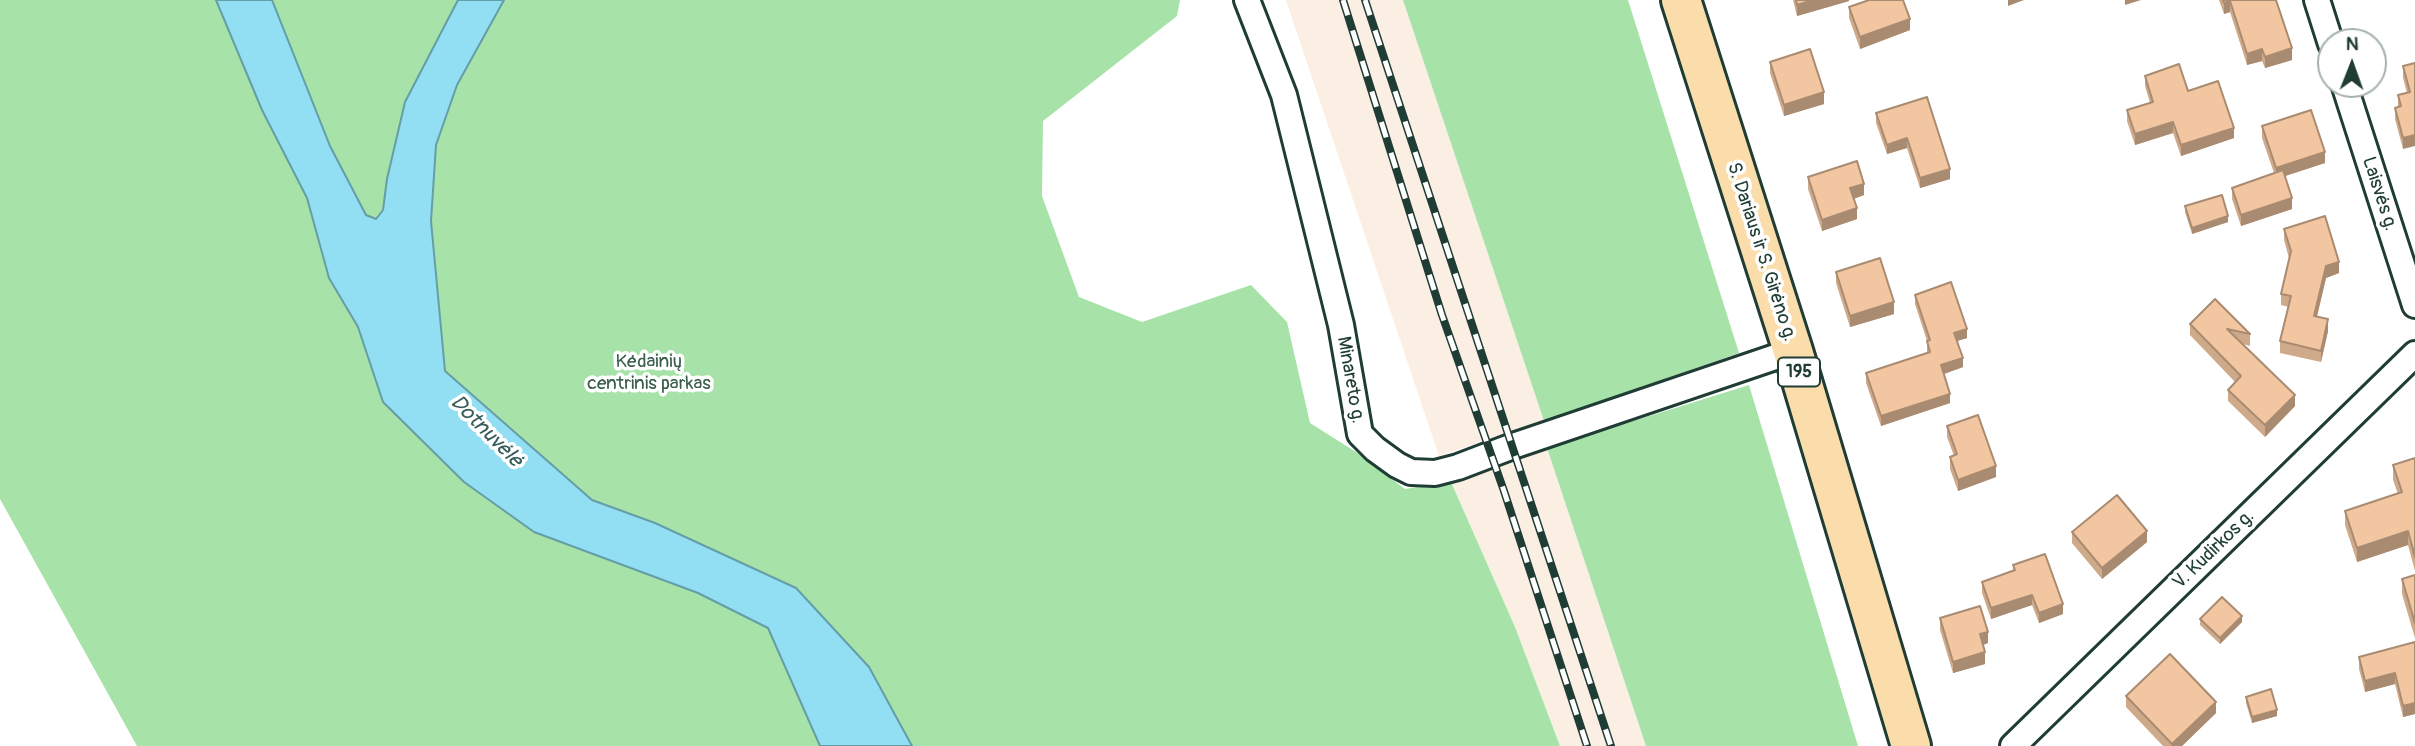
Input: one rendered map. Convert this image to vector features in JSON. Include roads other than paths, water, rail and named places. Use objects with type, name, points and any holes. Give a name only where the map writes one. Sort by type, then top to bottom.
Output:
[{"type":"main road","name":"S. Dariaus ir S. Girėno g.","points":[[1681,0],[1793,351],[1911,746]]},
{"type":"street","name":"Minareto g.","points":[[1247,0],[1284,95],[1341,325],[1360,434],[1397,465],[1410,472],[1435,472],[1458,467],[1793,351]]},
{"type":"street","points":[[2317,0],[2326,28]]},
{"type":"street","name":"Laisvės g.","points":[[2348,98],[2415,305]]},
{"type":"street","name":"V. Kudirkos g.","points":[[2013,746],[2415,354]]},
{"type":"water","name":"Dotnuvėlė","points":[[216,0],[272,0],[330,146],[366,215],[376,219],[383,210],[387,179],[405,102],[458,0],[504,0],[457,85],[436,145],[431,221],[445,371],[592,500],[655,523],[796,588],[869,667],[912,746],[820,746],[768,628],[698,593],[534,532],[464,482],[383,402],[358,327],[329,278],[307,198],[262,110]]},
{"type":"railway","points":[[1343,0],[1442,315],[1504,491],[1587,746]]},
{"type":"railway","points":[[1365,0],[1611,746]]},
{"type":"park label","name":"Kėdainių centrinis parkas","points":[[649,373]]}]
